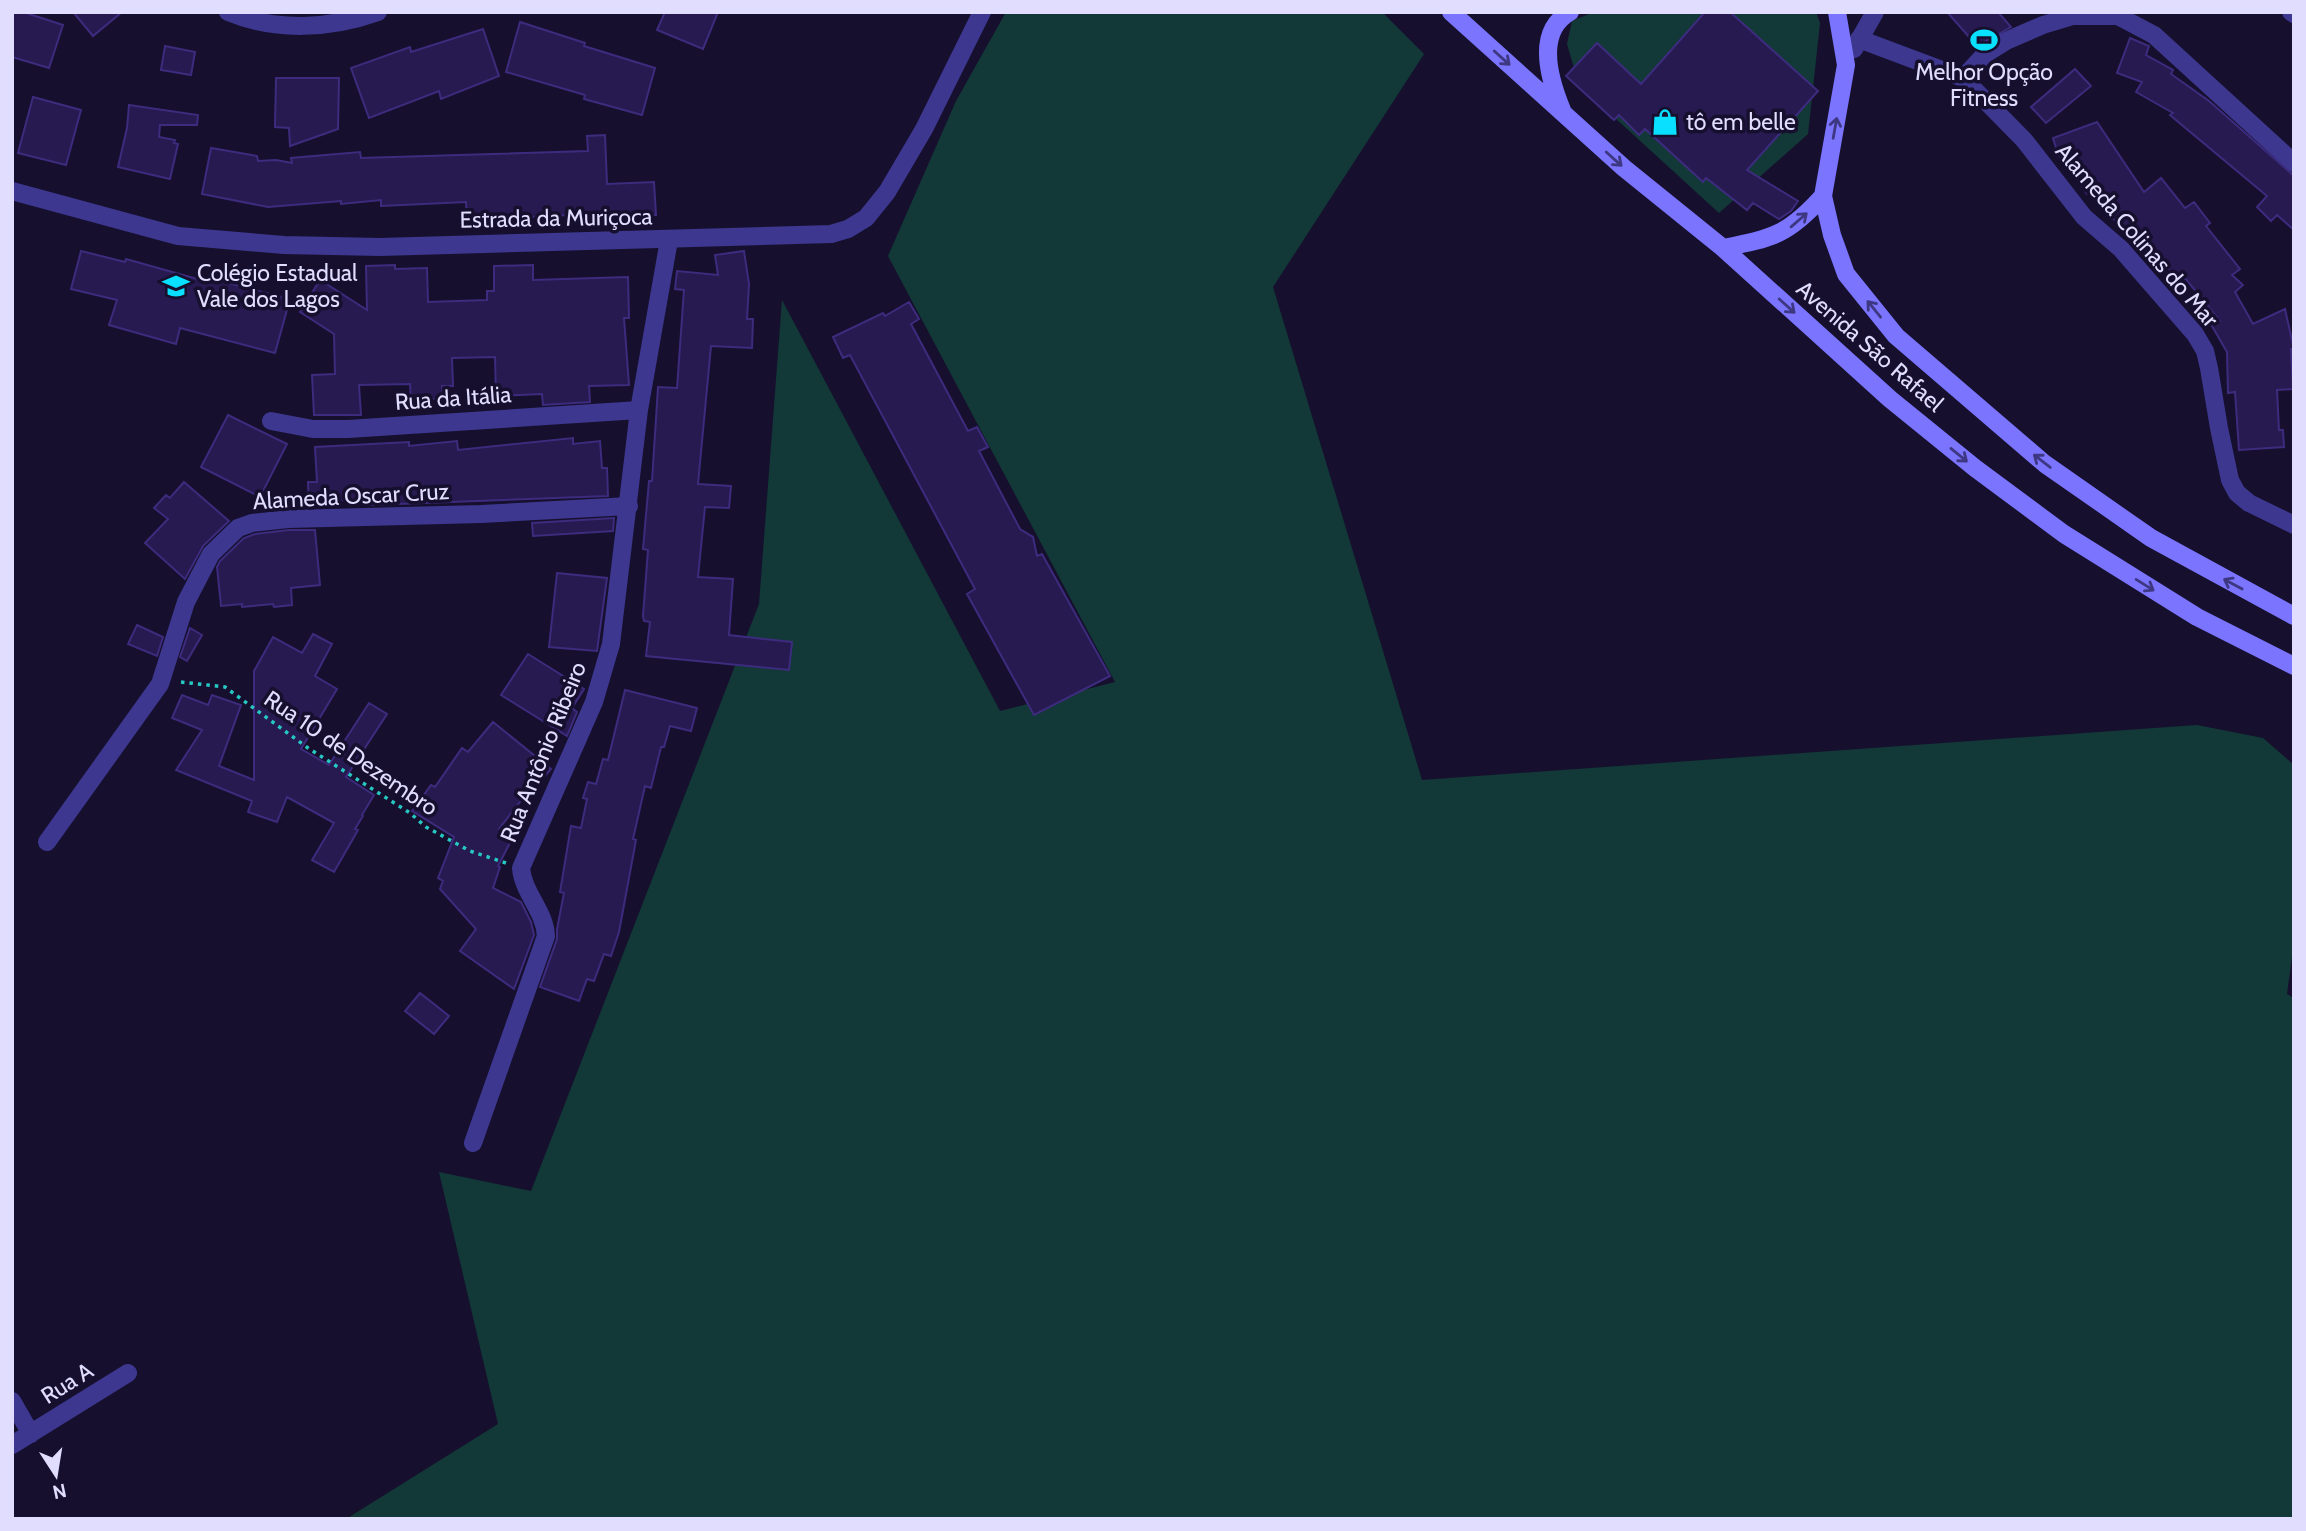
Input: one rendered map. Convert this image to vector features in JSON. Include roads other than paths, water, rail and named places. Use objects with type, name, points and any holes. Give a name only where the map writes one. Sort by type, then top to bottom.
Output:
[{"type":"main road","name":"Avenida São Rafael","points":[[1451,12],[1624,168],[1723,248],[1890,399],[1975,468],[2064,534],[2197,617],[2294,666]]},
{"type":"main road","points":[[1563,113],[1551,82],[1549,42],[1555,26],[1570,12]]},
{"type":"main road","points":[[1723,248],[1752,242],[1791,227],[1822,196],[1846,65],[1837,12]]},
{"type":"main road","name":"Avenida São Rafael","points":[[1822,196],[1846,274],[1896,336],[1927,364],[2045,464],[2151,538],[2294,616]]},
{"type":"street","points":[[228,12],[275,26],[285,26],[340,23],[378,12]]},
{"type":"street","name":"Estrada da Muriçoca","points":[[12,191],[178,236],[284,246],[380,247],[831,234],[848,229],[866,218],[887,192],[924,129],[982,12]]},
{"type":"street","points":[[1846,65],[1875,12]]},
{"type":"street","points":[[1963,78],[1985,54],[2006,41],[2043,25],[2073,16],[2118,16],[2154,36],[2294,163]]},
{"type":"street","name":"Alameda Colinas do Mar","points":[[1859,39],[1963,78],[2024,140],[2084,217],[2121,248],[2196,334],[2205,351],[2230,480],[2237,493],[2249,503],[2294,525]]},
{"type":"street","name":"Rua Antônio Ribeiro","points":[[473,1143],[546,936],[545,921],[522,878],[521,868],[594,702],[606,662],[629,506],[639,410],[669,240]]},
{"type":"street","name":"Rua da Itália","points":[[271,421],[313,429],[348,429],[639,410]]},
{"type":"street","name":"Alameda Oscar Cruz","points":[[47,842],[160,684],[186,602],[211,555],[238,528],[252,523],[288,519],[481,514],[629,506]]},
{"type":"street","name":"Rua A","points":[[12,1445],[128,1373]]},
{"type":"street","name":"Rua A","points":[[12,1401],[31,1434]]},
{"type":"place","name":"Melhor Opção Fitness","points":[[1984,40]]},
{"type":"place","name":"tô em belle","points":[[1665,122]]},
{"type":"place","name":"Colégio Estadual Vale dos Lagos","points":[[176,286]]}]
